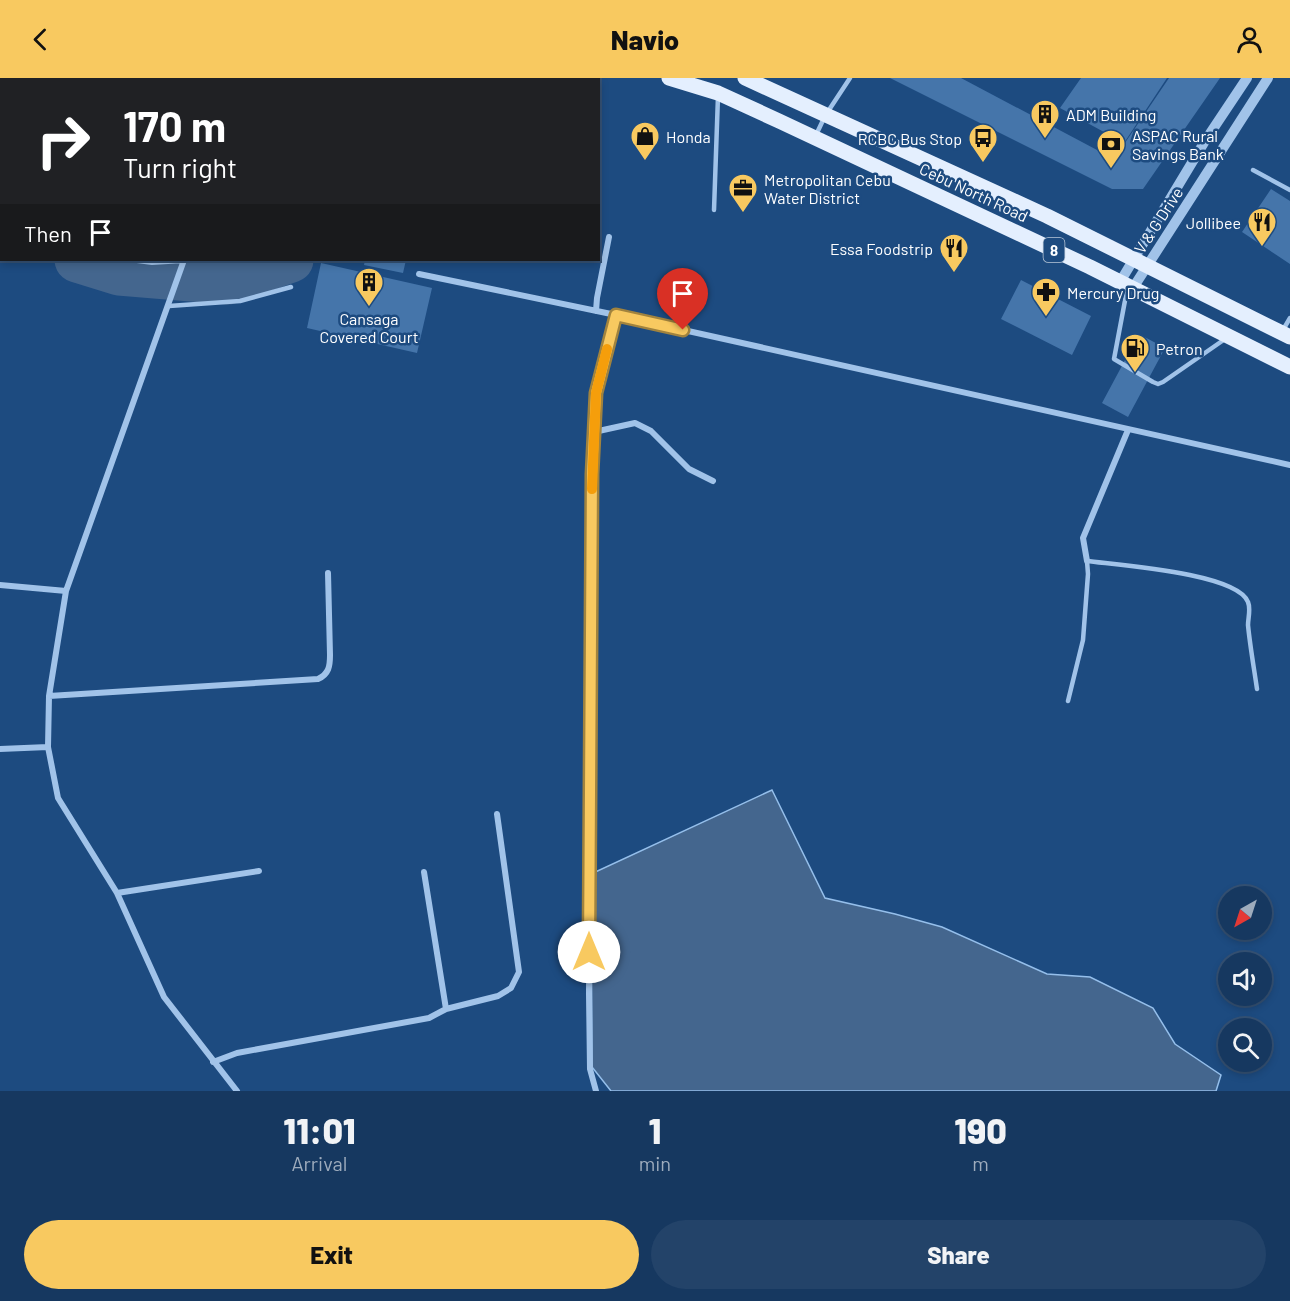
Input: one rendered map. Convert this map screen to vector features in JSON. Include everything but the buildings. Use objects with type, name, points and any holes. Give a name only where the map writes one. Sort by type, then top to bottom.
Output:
[{"type":"main road","name":"Cebu North Road","points":[[669,78],[718,93],[815,138],[1127,285],[1290,368]]},
{"type":"main road","name":"Cebu North Road","points":[[745,78],[1047,216],[1286,334]]},
{"type":"street","name":"V & G Drive","points":[[1127,285],[1205,141],[1247,78]]},
{"type":"street","name":"V & G Drive","points":[[1140,262],[1268,78]]},
{"type":"street","points":[[596,311],[609,237]]},
{"type":"street","points":[[144,261],[168,261]]},
{"type":"street","points":[[184,261],[66,591],[49,696],[48,747],[58,798],[117,893],[164,998],[237,1091]]},
{"type":"street","points":[[419,274],[616,315],[1290,465]]},
{"type":"street","points":[[596,1091],[590,1069],[589,994],[592,474],[596,393],[616,315]]},
{"type":"street","points":[[594,432],[635,423],[651,431],[689,469],[713,481]]},
{"type":"street","points":[[1087,561],[1083,538],[1128,430]]},
{"type":"street","points":[[49,696],[323,677],[330,665],[328,573]]},
{"type":"street","points":[[0,585],[66,591]]},
{"type":"street","points":[[0,749],[48,747]]},
{"type":"street","points":[[213,1062],[237,1053],[429,1018],[446,1010],[498,996],[511,988],[519,972],[497,814]]},
{"type":"street","points":[[117,893],[259,871]]},
{"type":"street","points":[[424,872],[446,1010]]},
{"type":"lane","points":[[815,138],[825,116],[849,78]]},
{"type":"lane","points":[[714,210],[718,93]]},
{"type":"lane","points":[[1253,170],[1290,190]]},
{"type":"lane","points":[[1127,285],[1114,359],[1153,382],[1158,384],[1163,382],[1229,336]]},
{"type":"lane","points":[[169,306],[240,301],[291,287]]},
{"type":"lane","points":[[1286,334],[1290,318]]},
{"type":"lane","points":[[1068,701],[1083,640],[1087,561],[1180,572],[1243,592],[1249,604],[1248,625],[1257,689]]},
{"type":"water","points":[[772,790],[825,898],[942,927],[1047,974],[1090,977],[1153,1008],[1175,1044],[1221,1075],[1216,1091],[611,1091],[592,1067],[591,874]]},
{"type":"waterway","points":[[80,261],[119,273],[228,282],[288,261]]},
{"type":"slow traffic","points":[[592,489],[596,393],[607,349]]},
{"type":"place","name":"ADM Building","points":[[1045,140]]},
{"type":"place","name":"Honda","points":[[645,162]]},
{"type":"place","name":"RCBC Bus Stop","points":[[983,164]]},
{"type":"place","name":"ASPAC Rural Savings Bank","points":[[1111,170]]},
{"type":"place","name":"Metropolitan Cebu Water District","points":[[743,214]]},
{"type":"place","name":"Jollibee","points":[[1262,248]]},
{"type":"place","name":"Essa Foodstrip","points":[[954,274]]},
{"type":"place","name":"Cansaga Covered Court","points":[[369,308]]},
{"type":"place","name":"Mercury Drug","points":[[1046,318]]},
{"type":"place","name":"Petron","points":[[1135,374]]},
{"type":"route","points":[[589,952],[592,474],[596,393],[616,315],[683,330]]}]
